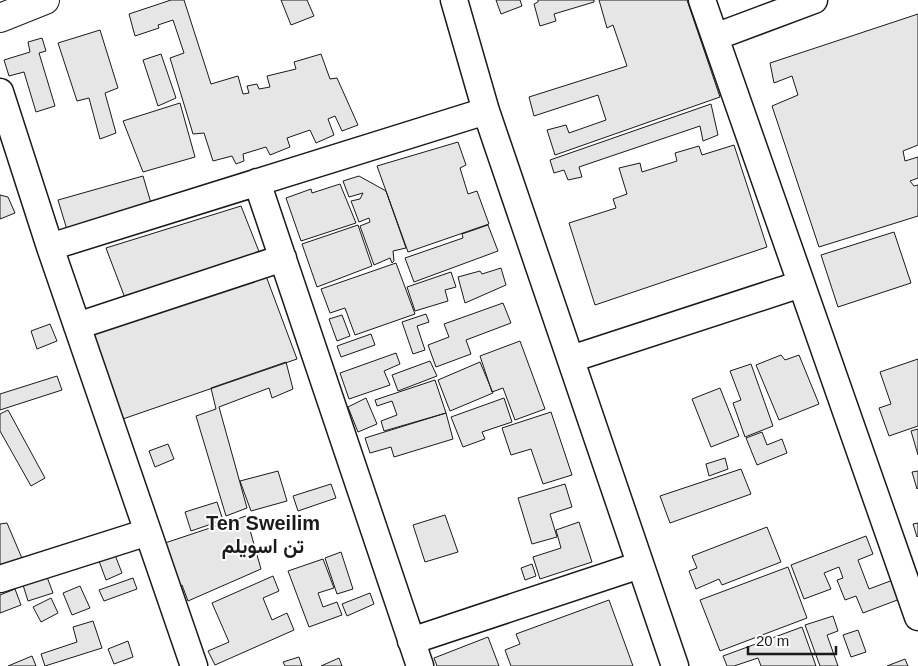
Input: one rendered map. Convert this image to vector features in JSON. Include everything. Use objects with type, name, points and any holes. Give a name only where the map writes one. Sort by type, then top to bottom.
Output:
[{"type":"street","points":[[0,18],[45,0]]},
{"type":"street","points":[[454,0],[486,111],[675,666]]},
{"type":"street","points":[[702,0],[918,618]]},
{"type":"street","points":[[715,37],[814,0]]},
{"type":"street","points":[[0,92],[50,247],[194,666]]},
{"type":"street","points":[[50,247],[486,111]]},
{"type":"street","points":[[257,182],[420,666]]},
{"type":"street","points":[[77,326],[283,258]]},
{"type":"street","points":[[571,360],[801,284]]},
{"type":"street","points":[[0,579],[148,532]]},
{"type":"street","points":[[411,641],[640,565]]},
{"type":"building","points":[[171,0],[184,0],[211,84],[238,76],[243,94],[249,93],[247,86],[257,84],[259,89],[270,87],[267,76],[296,69],[294,62],[321,54],[330,79],[337,78],[358,125],[342,131],[335,116],[328,119],[334,135],[316,143],[310,130],[287,138],[290,147],[270,155],[266,147],[243,154],[244,161],[236,164],[232,156],[213,161],[204,133],[193,134],[170,58],[184,53],[173,20],[158,25],[159,28],[135,36],[129,14]]},
{"type":"building","points":[[281,0],[307,0],[314,16],[291,25]]},
{"type":"building","points":[[496,0],[520,0],[522,6],[501,14]]},
{"type":"building","points":[[538,0],[594,0],[594,2],[554,14],[556,21],[540,26],[534,4]]},
{"type":"building","points":[[599,0],[687,0],[720,97],[555,155],[547,130],[566,125],[569,133],[606,120],[598,95],[534,116],[529,97],[627,66],[613,25],[607,28]]},
{"type":"building","points":[[918,14],[918,145],[903,151],[905,161],[918,157],[918,178],[910,181],[914,186],[918,185],[918,216],[819,247],[772,106],[798,95],[792,76],[774,83],[770,63]]},
{"type":"building","points":[[100,30],[118,88],[105,93],[116,133],[100,139],[89,98],[77,101],[58,43]]},
{"type":"building","points":[[42,38],[46,51],[39,53],[55,106],[36,112],[24,72],[9,76],[4,60],[30,52],[28,42]]},
{"type":"building","points":[[161,54],[176,98],[158,106],[143,60]]},
{"type":"building","points":[[180,103],[195,157],[143,172],[123,121]]},
{"type":"building","points":[[711,104],[718,135],[703,141],[700,126],[579,167],[582,177],[568,180],[564,170],[554,173],[550,160]]},
{"type":"building","points":[[458,142],[466,165],[460,168],[468,194],[477,191],[489,224],[408,252],[377,166]]},
{"type":"building","points":[[734,145],[767,247],[595,305],[569,223],[616,208],[613,199],[627,194],[619,168],[640,163],[642,172],[677,161],[675,153],[699,146],[702,155]]},
{"type":"building","points":[[143,176],[151,203],[68,233],[58,200]]},
{"type":"building","points":[[359,176],[386,191],[406,248],[393,251],[394,261],[392,263],[390,258],[374,265],[360,226],[370,222],[369,218],[359,222],[351,201],[360,199],[363,193],[349,197],[343,181]]},
{"type":"building","points":[[340,184],[356,223],[301,241],[286,198],[311,189],[312,193]]},
{"type":"building","points":[[0,195],[8,197],[15,213],[0,219]]},
{"type":"building","points":[[241,206],[260,254],[125,298],[106,248]]},
{"type":"building","points":[[358,225],[372,266],[317,287],[302,244]]},
{"type":"building","points":[[488,225],[498,251],[414,282],[405,258],[463,238],[462,234]]},
{"type":"building","points":[[894,232],[911,283],[838,307],[821,255]]},
{"type":"building","points":[[396,263],[415,314],[355,335],[345,308],[330,313],[321,289]]},
{"type":"building","points":[[501,268],[506,285],[465,303],[458,277],[480,271],[482,274]]},
{"type":"building","points":[[451,272],[456,287],[445,290],[448,301],[415,311],[407,287]]},
{"type":"building","points":[[266,276],[297,359],[117,421],[87,335]]},
{"type":"building","points":[[503,303],[511,323],[466,340],[471,354],[436,367],[428,345],[449,337],[444,324]]},
{"type":"building","points":[[426,314],[429,322],[417,326],[425,350],[413,354],[402,322]]},
{"type":"building","points":[[342,315],[350,336],[337,341],[329,319]]},
{"type":"building","points":[[50,324],[57,341],[37,349],[31,331]]},
{"type":"building","points":[[371,334],[375,345],[341,357],[337,346]]},
{"type":"building","points":[[520,341],[545,409],[515,420],[503,388],[492,392],[480,356]]},
{"type":"building","points":[[396,353],[400,364],[384,371],[390,385],[349,399],[340,373]]},
{"type":"building","points":[[781,355],[785,360],[799,355],[819,404],[779,420],[756,365]]},
{"type":"building","points":[[918,359],[918,426],[889,436],[879,408],[891,404],[880,372]]},
{"type":"building","points":[[430,361],[437,376],[398,391],[392,375]]},
{"type":"building","points":[[286,362],[293,389],[272,398],[269,388],[219,407],[247,508],[226,516],[196,416],[216,409],[211,388]]},
{"type":"building","points":[[480,362],[493,393],[450,411],[438,380]]},
{"type":"building","points":[[751,364],[773,426],[745,437],[733,403],[741,400],[730,371]]},
{"type":"building","points":[[57,376],[62,390],[0,410],[0,394]]},
{"type":"building","points":[[435,380],[446,413],[384,431],[381,421],[397,415],[392,401],[377,406],[375,400]]},
{"type":"building","points":[[720,388],[739,436],[711,447],[692,399]]},
{"type":"building","points":[[366,398],[377,424],[358,432],[348,407]]},
{"type":"building","points":[[504,398],[512,422],[482,432],[485,439],[463,447],[451,417]]},
{"type":"building","points":[[8,410],[45,478],[31,486],[0,431],[0,414]]},
{"type":"building","points":[[551,412],[572,475],[543,484],[531,449],[511,455],[502,428]]},
{"type":"building","points":[[446,413],[453,439],[394,457],[391,447],[370,453],[365,438]]},
{"type":"building","points":[[918,429],[918,455],[911,431]]},
{"type":"building","points":[[762,432],[767,445],[782,439],[787,453],[757,465],[746,438]]},
{"type":"building","points":[[168,444],[174,459],[155,467],[149,451]]},
{"type":"building","points":[[725,458],[728,469],[709,476],[706,464]]},
{"type":"building","points":[[741,469],[751,494],[670,523],[660,496]]},
{"type":"building","points":[[278,471],[287,501],[251,511],[240,481]]},
{"type":"building","points":[[918,471],[918,488],[917,489],[912,472]]},
{"type":"building","points":[[331,484],[336,498],[298,511],[293,496]]},
{"type":"building","points":[[565,484],[572,507],[550,514],[557,537],[532,544],[518,498]]},
{"type":"building","points":[[217,502],[223,520],[191,531],[185,512]]},
{"type":"building","points":[[445,515],[458,552],[425,562],[413,525]]},
{"type":"building","points":[[246,516],[261,569],[188,601],[182,585],[174,589],[159,545]]},
{"type":"building","points":[[579,522],[592,562],[540,579],[533,557],[561,548],[556,530]]},
{"type":"building","points":[[7,523],[24,563],[0,572],[0,524]]},
{"type":"building","points":[[918,523],[918,536],[917,537],[913,524]]},
{"type":"building","points":[[767,527],[781,562],[722,585],[719,579],[696,589],[689,571],[697,568],[692,556]]},
{"type":"building","points":[[866,536],[873,554],[858,560],[869,589],[893,580],[900,599],[863,613],[856,596],[845,600],[837,580],[843,578],[839,567],[824,573],[831,589],[804,599],[791,565]]},
{"type":"building","points":[[341,552],[353,589],[337,594],[325,558]]},
{"type":"building","points":[[115,555],[122,573],[106,580],[99,561]]},
{"type":"building","points":[[323,559],[334,588],[318,593],[323,607],[337,602],[342,615],[309,627],[288,571]]},
{"type":"building","points":[[532,564],[536,576],[525,580],[521,568]]},
{"type":"building","points":[[788,567],[807,618],[720,651],[700,600]]},
{"type":"building","points":[[273,576],[279,591],[263,598],[272,620],[287,613],[294,630],[215,665],[208,651],[229,642],[212,603]]},
{"type":"building","points":[[47,577],[53,593],[28,601],[23,585]]},
{"type":"building","points":[[133,578],[137,589],[104,601],[99,590]]},
{"type":"building","points":[[80,586],[90,608],[72,615],[63,593]]},
{"type":"building","points":[[15,589],[21,605],[0,613],[0,595]]},
{"type":"building","points":[[370,593],[374,604],[347,616],[342,604]]},
{"type":"building","points":[[51,598],[58,613],[41,622],[33,607]]},
{"type":"building","points":[[609,600],[633,666],[511,666],[505,650],[520,644],[516,634]]},
{"type":"building","points":[[833,616],[838,631],[827,635],[838,666],[820,666],[805,625]]},
{"type":"building","points":[[93,621],[102,648],[45,666],[41,654],[77,642],[73,627]]},
{"type":"building","points":[[802,627],[816,666],[761,666],[758,658],[734,666],[727,666],[723,656]]},
{"type":"building","points":[[858,630],[866,652],[851,657],[843,635]]},
{"type":"building","points":[[488,637],[499,666],[437,666],[434,658]]},
{"type":"building","points":[[128,641],[133,657],[114,664],[108,649]]},
{"type":"building","points":[[32,656],[36,666],[8,666]]},
{"type":"building","points":[[299,657],[302,666],[285,666],[283,662]]},
{"type":"building","points":[[339,658],[342,666],[321,666]]},
{"type":"building","points":[[905,659],[908,666],[887,666]]},
{"type":"district","name":"Ten Sweilim تن اسويلم","points":[[263,534]]}]
